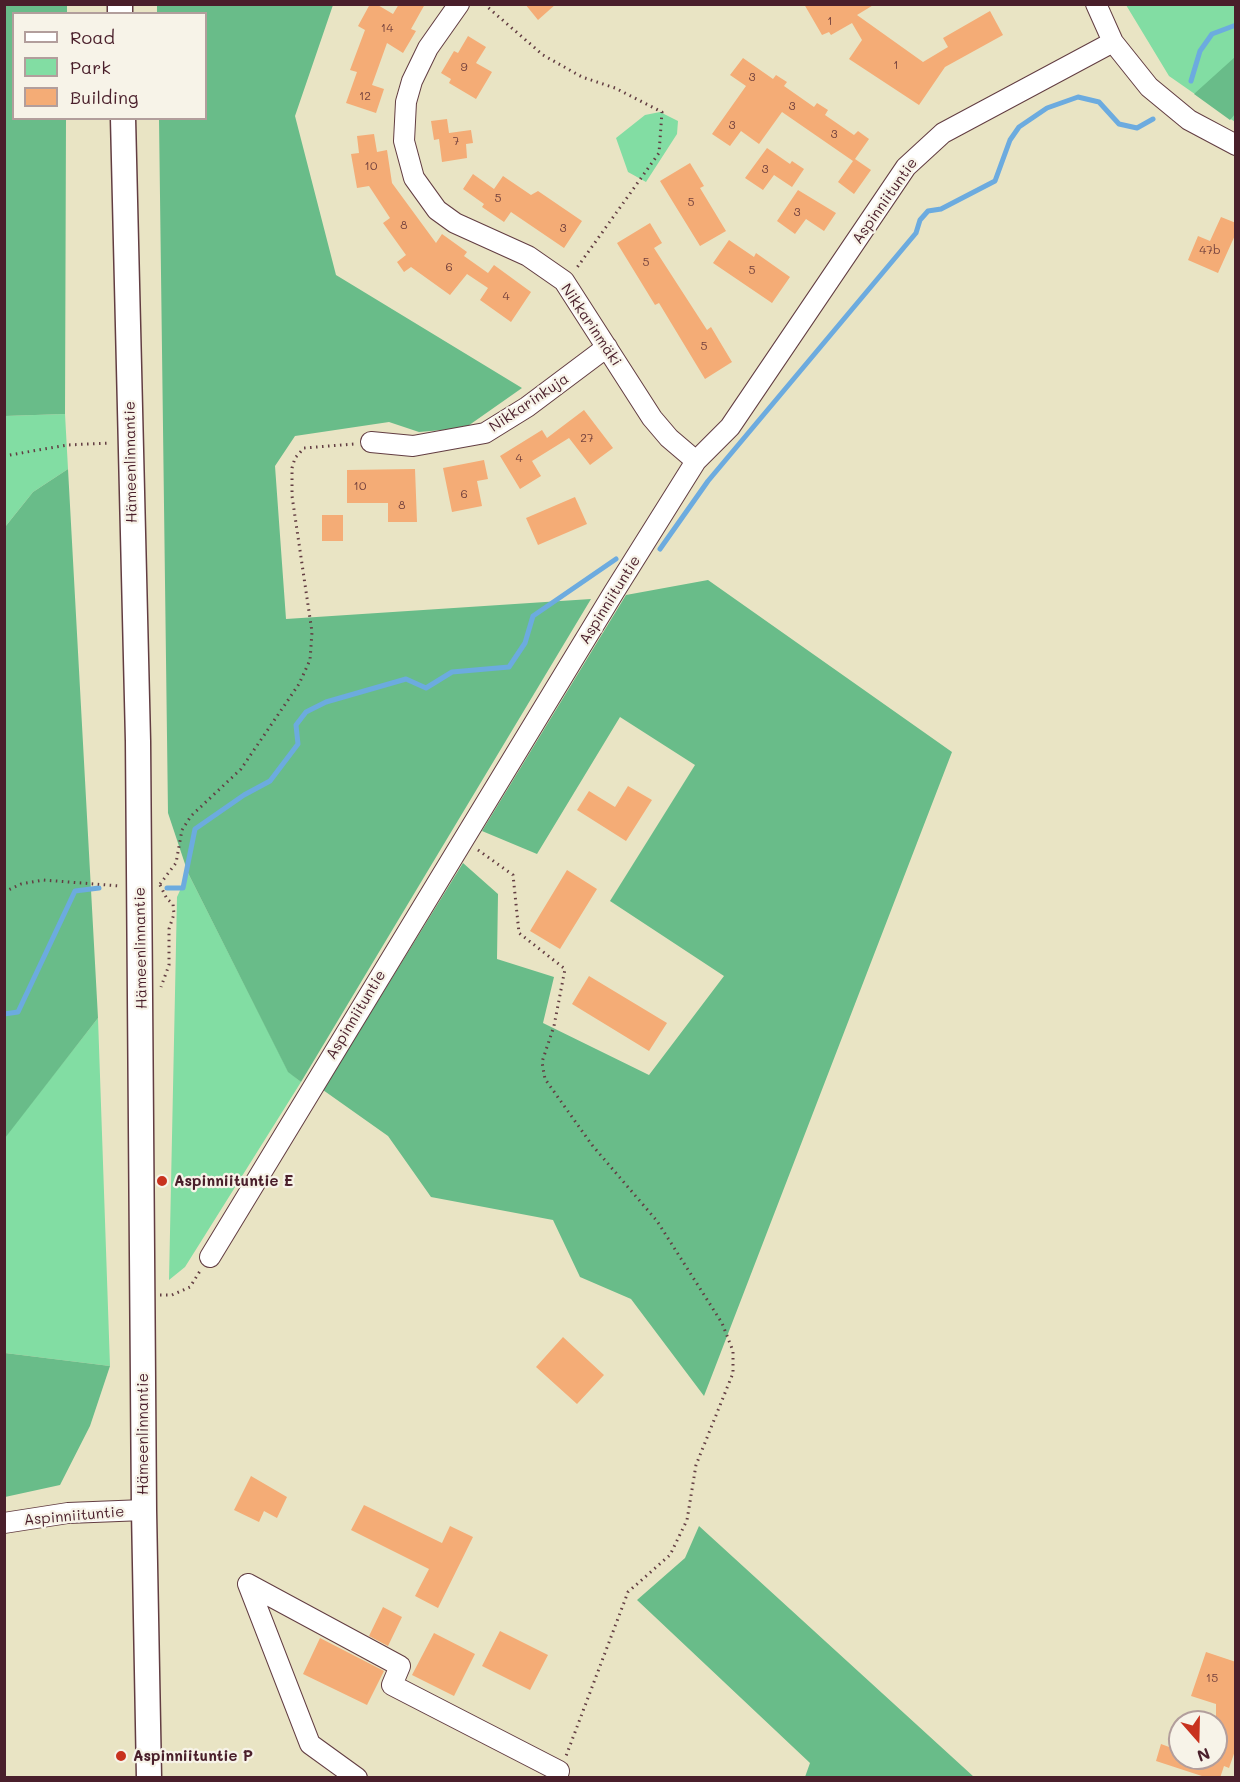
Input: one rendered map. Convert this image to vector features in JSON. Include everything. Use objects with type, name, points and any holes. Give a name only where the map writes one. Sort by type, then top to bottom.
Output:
[{"type":"main road","name":"Hämeenlinnantie","points":[[123,120],[140,881],[148,1778]]},
{"type":"street","name":"Nikkarinmäki","points":[[459,4],[428,48],[412,81],[406,102],[404,141],[414,178],[437,210],[455,223],[528,255],[564,282],[652,418],[669,438],[696,461]]},
{"type":"street","points":[[1096,4],[1113,42],[1149,87],[1189,120],[1236,146]]},
{"type":"street","name":"Aspinniituntie","points":[[210,1257],[696,461],[730,427],[906,167],[943,133],[1113,42]]},
{"type":"street","name":"Nikkarinkuja","points":[[371,442],[413,446],[485,433],[527,406],[607,347]]},
{"type":"street","name":"Aspinniituntie","points":[[4,1523],[68,1513],[144,1510]]},
{"type":"street","points":[[357,1778],[310,1744],[248,1584],[400,1666],[392,1685],[558,1774]]},
{"type":"path","points":[[484,4],[543,55],[582,77],[615,88],[662,112],[659,153],[571,275]]},
{"type":"path","points":[[4,456],[67,446],[131,442]]},
{"type":"path","points":[[160,885],[176,863],[182,830],[191,816],[241,769],[299,684],[310,660],[312,632],[292,496],[292,468],[295,458],[304,448],[371,442]]},
{"type":"path","points":[[464,839],[513,875],[519,933],[565,969],[554,1026],[542,1062],[545,1080],[592,1145],[657,1221],[722,1323],[733,1351],[733,1373],[696,1465],[687,1520],[670,1555],[628,1592],[558,1774]]},
{"type":"path","points":[[4,892],[21,884],[43,880],[125,886]]},
{"type":"path","points":[[159,1295],[172,1295],[190,1287],[210,1257]]},
{"type":"green space","points":[[5,4],[67,5],[67,12],[12,12],[12,120],[66,120],[65,414],[5,416]]},
{"type":"green space","points":[[157,5],[333,5],[295,116],[336,275],[522,388],[465,428],[419,432],[389,422],[295,436],[275,466],[286,619],[591,599],[301,1082],[288,1072],[188,873],[168,813],[159,120],[207,120],[207,12],[157,12]]},
{"type":"green space","points":[[1126,5],[1235,5],[1235,122],[1169,76]]},
{"type":"green space","points":[[1235,57],[1235,114],[1230,120],[1194,94]]},
{"type":"green space","points":[[660,112],[678,121],[677,134],[646,182],[628,172],[616,138],[645,115]]},
{"type":"green space","points":[[65,414],[68,469],[33,492],[5,527],[5,416]]},
{"type":"green space","points":[[68,469],[98,1018],[5,1138],[5,527],[33,492]]},
{"type":"green space","points":[[708,580],[952,752],[704,1396],[631,1299],[580,1277],[553,1220],[431,1197],[388,1136],[323,1090],[463,863],[498,894],[497,959],[554,977],[543,1023],[649,1075],[724,976],[610,901],[695,765],[620,717],[537,854],[482,831],[626,595]]},
{"type":"green space","points":[[188,873],[288,1071],[301,1082],[185,1267],[169,1280],[177,897]]},
{"type":"green space","points":[[98,1018],[110,1366],[5,1353],[4,1138]]},
{"type":"green space","points":[[5,1353],[110,1366],[90,1426],[60,1485],[5,1497]]},
{"type":"green space","points":[[699,1526],[974,1777],[805,1777],[810,1763],[637,1600],[685,1558]]},
{"type":"building","points":[[370,4],[376,4],[393,14],[399,4],[425,4],[411,29],[416,31],[403,53],[387,43],[372,85],[384,89],[376,113],[346,103],[357,72],[350,70],[365,30],[358,26]]},
{"type":"building","points":[[525,4],[556,4],[538,20]]},
{"type":"building","points":[[804,4],[875,4],[857,15],[923,62],[948,47],[943,38],[990,11],[1003,35],[945,67],[919,105],[849,59],[862,40],[852,23],[831,35],[829,32],[822,35]]},
{"type":"building","points":[[468,36],[486,47],[476,63],[492,72],[476,99],[449,83],[451,79],[441,73],[454,51],[458,53]]},
{"type":"building","points":[[743,58],[773,79],[776,75],[787,82],[784,86],[814,107],[817,103],[828,110],[825,115],[854,135],[858,131],[869,139],[855,159],[871,170],[854,194],[838,182],[853,161],[782,112],[759,144],[741,131],[730,146],[712,134],[746,86],[730,75]]},
{"type":"building","points":[[447,119],[449,133],[471,130],[473,143],[466,144],[467,158],[442,162],[439,139],[434,140],[431,121]]},
{"type":"building","points":[[374,134],[377,152],[387,150],[392,183],[436,243],[442,234],[467,252],[464,256],[488,273],[494,265],[531,292],[511,322],[480,300],[488,288],[467,274],[450,295],[411,267],[404,272],[397,262],[406,255],[383,223],[390,218],[369,186],[357,188],[351,154],[359,153],[357,136]]},
{"type":"building","points":[[767,148],[790,164],[792,161],[804,169],[792,187],[774,175],[763,190],[745,178]]},
{"type":"building","points":[[690,163],[704,186],[700,188],[726,231],[700,246],[660,181]]},
{"type":"building","points":[[473,174],[494,189],[503,176],[531,195],[538,191],[582,221],[564,248],[511,212],[504,222],[482,207],[484,204],[463,189]]},
{"type":"building","points":[[798,190],[836,213],[824,231],[806,219],[795,234],[777,221]]},
{"type":"building","points":[[1221,217],[1236,223],[1236,233],[1218,273],[1188,260],[1198,236],[1210,241]]},
{"type":"building","points":[[650,223],[662,243],[654,248],[707,330],[711,327],[732,362],[705,379],[659,303],[655,305],[617,243]]},
{"type":"building","points":[[729,240],[754,257],[756,253],[790,277],[772,303],[713,263]]},
{"type":"building","points":[[584,410],[613,448],[590,465],[569,438],[532,461],[541,476],[520,489],[500,456],[542,430],[547,438]]},
{"type":"building","points":[[484,460],[488,479],[477,481],[482,506],[452,512],[443,468]]},
{"type":"building","points":[[415,469],[417,522],[388,522],[388,503],[347,503],[347,470]]},
{"type":"building","points":[[575,497],[587,524],[538,545],[526,518]]},
{"type":"building","points":[[322,515],[343,515],[343,541],[322,541]]},
{"type":"building","points":[[628,786],[652,800],[626,841],[577,810],[589,791],[615,807]]},
{"type":"building","points":[[567,870],[597,889],[560,949],[530,931]]},
{"type":"building","points":[[589,976],[667,1023],[649,1051],[572,1004]]},
{"type":"building","points":[[563,1337],[604,1375],[577,1404],[536,1367]]},
{"type":"building","points":[[251,1476],[287,1497],[277,1518],[264,1511],[259,1522],[234,1510]]},
{"type":"building","points":[[364,1505],[442,1543],[450,1526],[473,1537],[438,1608],[415,1596],[429,1569],[351,1530]]},
{"type":"building","points":[[383,1607],[402,1617],[388,1646],[369,1636]]},
{"type":"building","points":[[500,1631],[548,1655],[530,1690],[482,1666]]},
{"type":"building","points":[[434,1633],[475,1654],[454,1696],[412,1675]]},
{"type":"building","points":[[320,1638],[384,1671],[367,1705],[303,1674]]},
{"type":"building","points":[[1206,1652],[1236,1662],[1236,1748],[1229,1768],[1228,1710],[1216,1710],[1216,1704],[1191,1696]]},
{"type":"building","points":[[1161,1744],[1168,1747],[1168,1765],[1156,1761]]},
{"type":"building","points":[[1184,1770],[1223,1770],[1220,1778],[1208,1778]]},
{"type":"waterway","points":[[1191,81],[1200,51],[1212,34],[1236,25]]},
{"type":"waterway","points":[[660,549],[708,481],[916,233],[920,220],[928,211],[941,209],[995,181],[1010,140],[1019,127],[1047,108],[1078,97],[1099,102],[1119,124],[1137,128],[1153,119]]},
{"type":"waterway","points":[[167,888],[183,888],[195,829],[244,795],[270,781],[298,744],[296,725],[306,712],[326,702],[406,679],[426,688],[452,672],[509,667],[525,643],[533,616],[616,559]]},
{"type":"waterway","points":[[4,1014],[18,1012],[75,891],[99,888]]},
{"type":"place","name":"Aspinniituntie E","points":[[162,1181]]},
{"type":"place","name":"Aspinniituntie P","points":[[121,1756]]}]
